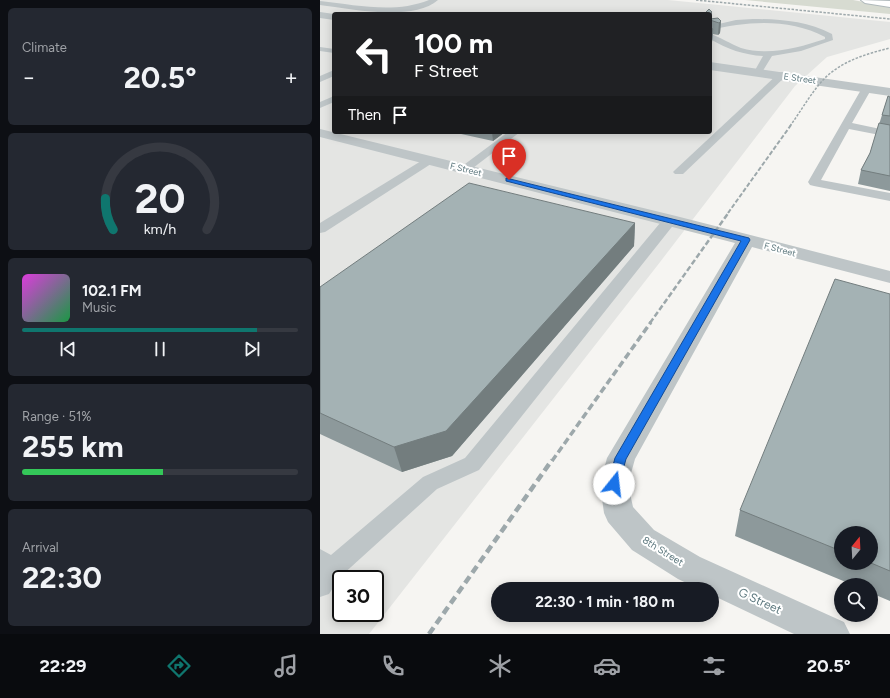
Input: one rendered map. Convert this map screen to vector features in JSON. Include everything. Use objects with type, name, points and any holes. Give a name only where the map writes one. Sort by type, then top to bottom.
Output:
[{"type":"main road","points":[[865,0],[890,4]]},
{"type":"street","points":[[320,15],[332,17]]},
{"type":"street","name":"E Street","points":[[712,66],[782,75],[890,92]]},
{"type":"street","name":"F Street","points":[[320,133],[670,220],[890,277]]},
{"type":"street","name":"8th Street","points":[[689,568],[643,540],[619,513],[614,484],[621,458],[746,240]]},
{"type":"street","name":"G Street","points":[[689,568],[832,634]]},
{"type":"lane","points":[[320,3],[404,10],[418,7],[435,0]]},
{"type":"lane","points":[[320,10],[335,5]]},
{"type":"lane","points":[[712,27],[720,24],[754,20],[810,27],[823,31],[829,36],[829,40],[804,50],[768,55],[738,49],[712,37]]},
{"type":"lane","points":[[320,49],[332,51]]},
{"type":"lane","points":[[758,72],[768,55]]},
{"type":"lane","points":[[320,79],[332,74]]},
{"type":"lane","points":[[679,172],[782,75]]},
{"type":"lane","points":[[867,88],[814,182],[890,198]]},
{"type":"lane","points":[[320,105],[332,100]]},
{"type":"lane","points":[[846,125],[890,134]]},
{"type":"lane","points":[[464,169],[512,134]]},
{"type":"lane","points":[[320,229],[430,160]]},
{"type":"lane","points":[[324,572],[430,482],[472,464],[670,220]]},
{"type":"shaded area","points":[[320,0],[668,0],[890,22],[890,39],[827,57],[795,86],[657,266],[384,615],[384,570],[332,570],[332,622],[378,622],[369,634],[320,634]]},
{"type":"shaded area","points":[[745,0],[853,0],[890,7],[890,14]]},
{"type":"building","points":[[718,18],[721,21],[719,23],[712,21],[712,19]]},
{"type":"building","points":[[888,96],[890,97],[890,116],[882,115]]},
{"type":"building","points":[[879,123],[890,125],[890,176],[861,170],[870,153]]},
{"type":"building","points":[[469,183],[635,223],[446,431],[394,447],[320,413],[320,287]]},
{"type":"building","points":[[835,279],[890,294],[890,571],[878,566],[878,526],[834,526],[834,548],[740,510]]},
{"type":"railway","points":[[696,0],[890,19]]},
{"type":"railway","points":[[790,126],[814,91],[830,73],[854,59],[890,48]]},
{"type":"railway","points":[[728,213],[791,125]]},
{"type":"railway","points":[[650,323],[729,212]]},
{"type":"railway","points":[[552,461],[651,322]]},
{"type":"railway","points":[[429,634],[552,460]]},
{"type":"route","points":[[509,180],[746,240],[621,458],[614,484]]}]
